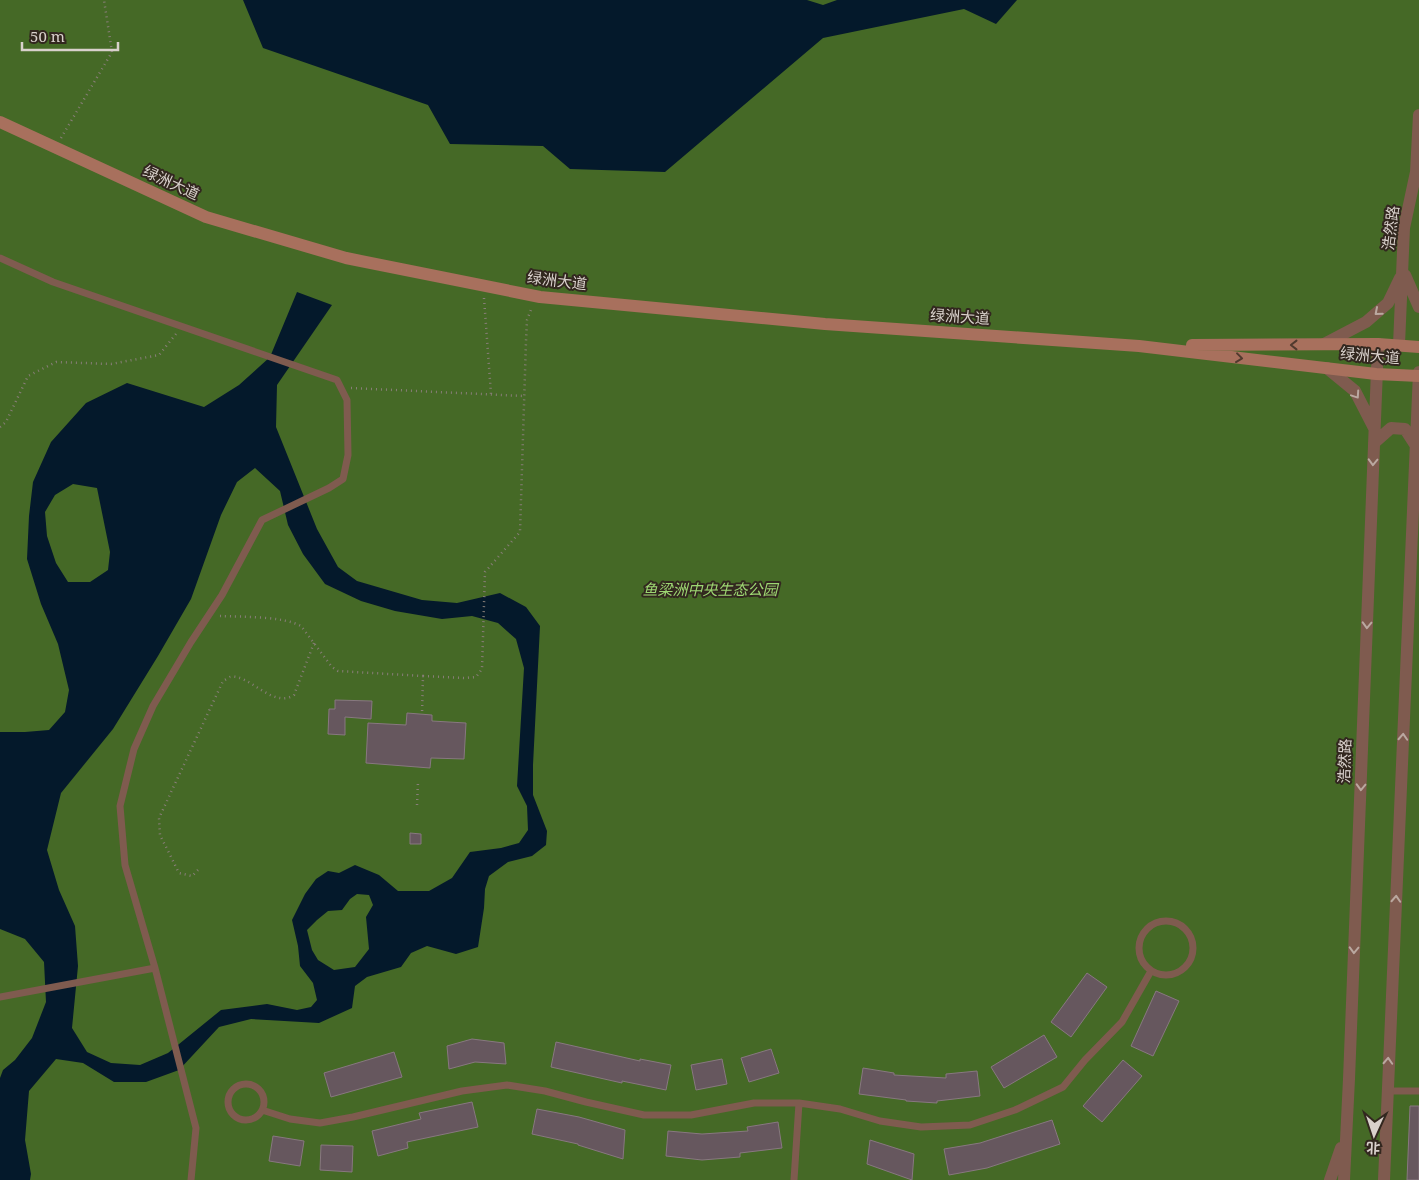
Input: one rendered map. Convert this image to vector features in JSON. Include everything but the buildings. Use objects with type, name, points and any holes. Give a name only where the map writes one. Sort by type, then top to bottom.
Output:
[{"type":"main road","name":"绿洲大道","points":[[0,122],[206,217],[346,258],[536,296],[825,324],[1139,346],[1376,374],[1419,375]]},
{"type":"main road","name":"绿洲大道","points":[[1139,346],[1324,344],[1419,346]]},
{"type":"street","name":"浩然路","points":[[1399,345],[1404,228],[1416,172],[1419,116]]},
{"type":"street","points":[[1403,271],[1419,307]]},
{"type":"street","points":[[1324,344],[1366,322],[1388,302],[1403,271]]},
{"type":"street","name":"浩然路","points":[[1344,1180],[1378,344]]},
{"type":"street","points":[[1327,368],[1355,392],[1374,430]]},
{"type":"street","points":[[1384,1180],[1419,375]]},
{"type":"street","points":[[1374,443],[1390,428],[1405,429],[1416,446]]},
{"type":"street","points":[[1330,1180],[1347,1131]]},
{"type":"lane","points":[[0,258],[53,282],[337,380],[348,400],[348,455],[343,479],[329,488],[262,520],[222,595],[191,642],[153,706],[134,749],[120,806],[125,865],[196,1128],[190,1180]]},
{"type":"lane","points":[[1166,920],[1183,926],[1193,942],[1191,960],[1178,973],[1160,975],[1151,971],[1144,966],[1138,949],[1139,940],[1143,932],[1149,926],[1166,920]]},
{"type":"lane","points":[[0,997],[154,968]]},
{"type":"lane","points":[[262,1110],[290,1119],[320,1123],[462,1091],[508,1085],[644,1115],[691,1115],[754,1103],[799,1103],[840,1109],[880,1121],[921,1127],[970,1125],[1015,1110],[1063,1087],[1085,1060],[1122,1022],[1151,971]]},
{"type":"lane","points":[[249,1085],[254,1087],[264,1100],[262,1110],[253,1119],[241,1119],[235,1116],[228,1106],[230,1094],[238,1086],[249,1085]]},
{"type":"lane","points":[[1387,1091],[1419,1091]]},
{"type":"lane","points":[[794,1180],[799,1103]]},
{"type":"path","points":[[55,148],[112,52],[104,0]]},
{"type":"path","points":[[484,286],[491,394]]},
{"type":"path","points":[[209,615],[284,620],[296,623],[302,626],[332,667],[338,671],[464,678],[476,677],[482,669],[485,572],[520,532],[527,320],[536,296]]},
{"type":"path","points":[[0,427],[6,422],[28,376],[56,362],[111,364],[159,355],[182,326]]},
{"type":"path","points":[[341,388],[524,396]]},
{"type":"path","points":[[198,870],[192,876],[179,873],[160,836],[160,818],[223,681],[231,677],[239,678],[276,697],[288,699],[294,695],[314,643]]},
{"type":"path","points":[[422,714],[423,676]]},
{"type":"path","points":[[417,805],[418,782]]},
{"type":"green space","name":"鱼梁洲中央生态公园","points":[[0,0],[1419,0],[1419,1180],[0,1180]]},
{"type":"water","points":[[243,0],[807,0],[823,5],[837,0],[1017,0],[996,24],[964,9],[823,38],[665,172],[570,169],[543,146],[450,144],[428,105],[263,48]]},
{"type":"water","points":[[297,292],[332,305],[277,385],[276,427],[317,529],[338,567],[357,581],[422,600],[457,603],[500,593],[526,607],[540,626],[533,795],[547,831],[546,845],[532,856],[508,862],[489,876],[485,889],[478,947],[456,954],[427,946],[411,953],[401,967],[367,977],[355,986],[352,1008],[319,1023],[251,1019],[219,1027],[179,1070],[146,1082],[114,1082],[83,1063],[56,1059],[29,1091],[25,1140],[31,1174],[30,1180],[0,1180],[0,1078],[3,1070],[15,1060],[32,1038],[46,1002],[44,962],[25,939],[0,929],[0,732],[49,730],[65,712],[69,690],[58,644],[41,604],[27,559],[33,482],[51,442],[86,403],[127,383],[204,407],[239,385],[270,357]],"holes":[[[255,468],[280,491],[288,525],[303,554],[325,584],[361,601],[395,611],[442,619],[472,616],[498,623],[516,639],[524,668],[517,786],[527,806],[528,830],[519,843],[501,848],[470,852],[452,878],[429,891],[398,891],[379,875],[355,865],[339,873],[328,871],[316,879],[305,894],[292,920],[300,966],[313,983],[317,1000],[311,1007],[297,1010],[267,1004],[221,1010],[168,1053],[140,1065],[111,1063],[87,1052],[72,1028],[78,966],[75,926],[59,890],[47,850],[61,793],[113,729],[191,599],[221,515],[237,482]],[[73,484],[97,488],[110,552],[108,570],[90,582],[68,582],[56,563],[47,536],[45,512],[55,495]],[[357,894],[369,895],[373,905],[366,917],[369,949],[355,967],[334,970],[318,960],[312,950],[307,930],[328,911],[342,910],[350,899]]]}]
